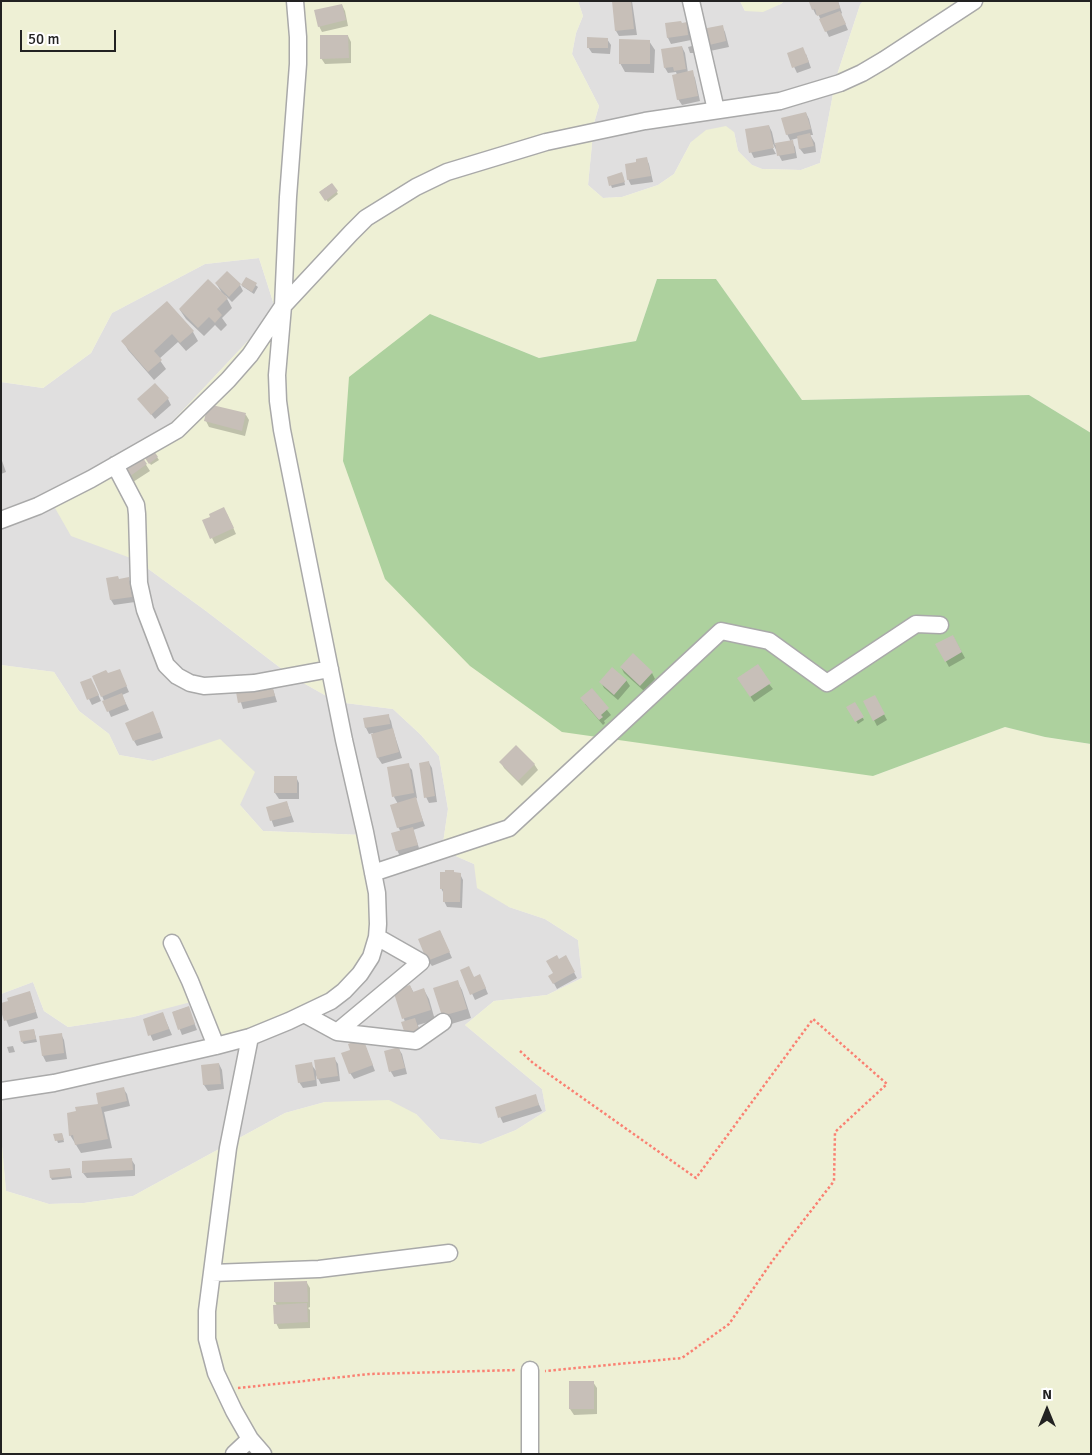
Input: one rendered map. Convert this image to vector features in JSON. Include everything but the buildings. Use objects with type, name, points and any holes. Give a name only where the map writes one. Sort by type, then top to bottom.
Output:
[{"type":"street","points":[[1,1091],[54,1083],[216,1046],[250,1036],[304,1014],[331,1001],[344,992],[360,974],[371,957],[377,937],[377,893],[330,669],[282,430],[278,401],[277,375],[298,64],[295,1]]},
{"type":"street","points":[[691,1],[716,110]]},
{"type":"street","points":[[1,520],[38,506],[177,430],[205,404],[250,355],[283,306],[366,218],[416,187],[447,172],[546,142],[645,121],[780,101],[840,83],[884,60],[974,1]]},
{"type":"street","points":[[115,465],[136,505],[139,583],[145,610],[166,665],[177,676],[190,683],[204,686],[254,683],[330,669]]},
{"type":"street","points":[[373,873],[509,828],[722,631],[769,641],[826,683],[916,624],[940,625]]},
{"type":"street","points":[[337,1032],[421,962],[377,937]]},
{"type":"street","points":[[172,943],[216,1046]]},
{"type":"street","points":[[304,1014],[337,1032],[416,1041],[443,1022]]},
{"type":"street","points":[[250,1036],[228,1148],[206,1311],[206,1339],[216,1373],[250,1439],[263,1454]]},
{"type":"street","points":[[212,1273],[319,1268],[449,1253]]},
{"type":"street","points":[[530,1370],[530,1454]]},
{"type":"street","points":[[234,1454],[250,1439]]},
{"type":"path","points":[[224,1389],[370,1374],[550,1371],[682,1358],[729,1324],[773,1260],[834,1181],[835,1132],[887,1084],[813,1019],[696,1178],[533,1063],[520,1051]]},
{"type":"shaded area","points":[[578,1],[740,1],[745,11],[781,4],[784,1],[863,1],[860,5],[836,78],[820,163],[801,170],[762,169],[752,165],[738,151],[734,132],[691,142],[674,174],[658,185],[622,197],[603,198],[588,185],[594,123],[599,106],[572,54],[576,33],[583,16]]},
{"type":"shaded area","points":[[259,258],[276,311],[168,426],[136,560],[291,676],[337,702],[393,709],[421,735],[439,756],[448,809],[442,850],[474,864],[509,907],[545,919],[578,940],[582,978],[547,995],[494,1001],[465,1025],[542,1089],[546,1111],[516,1130],[481,1144],[440,1139],[416,1114],[349,1102],[325,1102],[285,1113],[133,1196],[84,1203],[49,1204],[6,1191],[1,1135],[3,1091],[1,1091],[1,994],[33,982],[44,1011],[68,1027],[133,1017],[195,1000],[363,835],[263,831],[240,805],[221,740],[153,761],[119,755],[109,734],[79,711],[54,672],[1,665],[1,382],[43,388],[91,353],[112,313],[205,264]]},
{"type":"green space","points":[[1,1],[578,1],[583,16],[576,33],[572,54],[599,106],[594,123],[588,185],[603,198],[622,197],[658,185],[674,174],[691,142],[706,130],[726,126],[734,132],[738,151],[752,165],[762,169],[801,170],[820,163],[836,78],[860,5],[863,1],[1091,1],[1091,433],[1029,395],[802,400],[716,279],[657,279],[636,341],[539,358],[430,314],[873,776],[1005,727],[1045,737],[1091,744],[1091,1454],[1,1454],[1,1135],[6,1191],[49,1204],[84,1203],[133,1196],[285,1113],[325,1102],[389,1100],[416,1114],[440,1139],[481,1144],[516,1130],[546,1111],[542,1089],[465,1025],[494,1001],[547,995],[582,978],[578,940],[545,919],[509,907],[477,888],[474,864],[442,850],[448,809],[439,756],[421,735],[393,709],[337,702],[291,676],[136,560],[71,536],[51,501],[168,426],[276,311],[259,258],[205,264],[112,313],[91,353],[43,388],[1,382]]},
{"type":"green space","points":[[740,1],[784,1],[763,12],[745,11]]},
{"type":"green space","points":[[657,279],[716,279],[802,400],[1029,395],[1091,433],[1091,744],[1045,737],[1005,727],[873,776],[562,732],[470,666],[385,579],[343,461],[349,377],[430,314],[539,358],[636,341]]},
{"type":"green space","points":[[1,665],[54,672],[79,711],[109,734],[119,755],[153,761],[220,739],[255,772],[240,805],[263,831],[363,835],[381,923],[357,980],[222,1046],[195,1001],[133,1017],[68,1027],[44,1011],[33,982],[1,994]]}]
